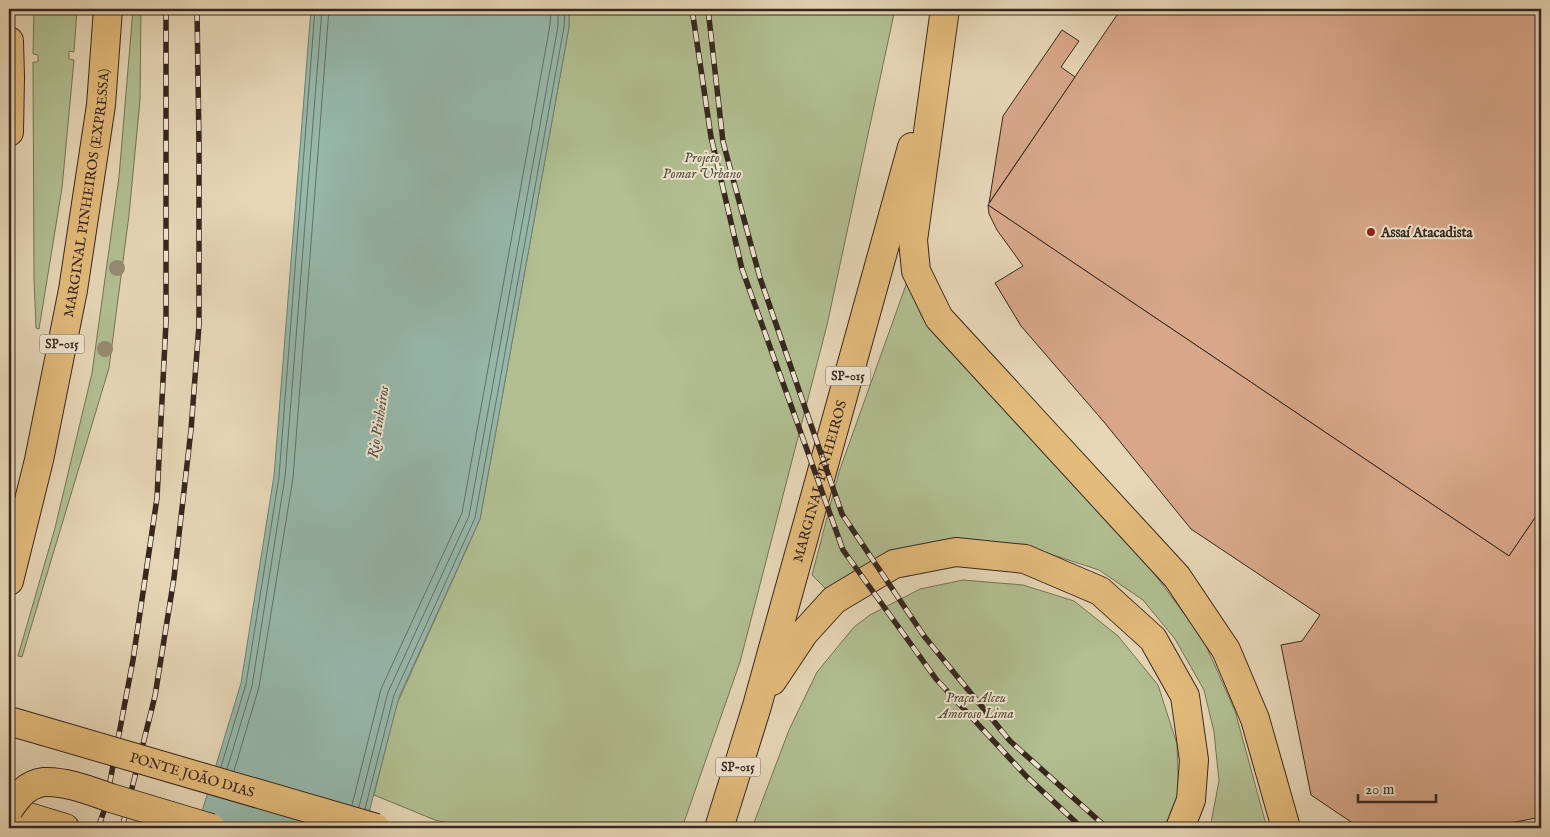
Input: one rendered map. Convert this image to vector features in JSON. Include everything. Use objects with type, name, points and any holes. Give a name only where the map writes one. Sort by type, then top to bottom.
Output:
[{"type":"main road","points":[[98,9],[101,105]]},
{"type":"main road","name":"MARGINAL PINHEIROS (EXPRESSA)","points":[[9,581],[39,460],[73,290],[101,105],[108,9]]},
{"type":"main road","name":"SP-015","points":[[940,47],[945,9]]},
{"type":"main road","points":[[9,41],[9,132]]},
{"type":"main road","points":[[940,47],[913,240],[916,271],[939,318],[1177,577],[1226,650],[1255,719],[1286,828]]},
{"type":"main road","name":"MARGINAL PINHEIROS","points":[[719,828],[757,706],[940,47]]},
{"type":"main road","points":[[757,706],[776,673],[804,633],[834,600],[894,564],[956,552],[1025,559],[1100,591],[1153,639],[1185,696],[1188,714],[1194,760],[1191,800],[1180,828]]},
{"type":"main road","name":"PONTE JOÃO DIAS","points":[[9,720],[376,828]]},
{"type":"main road","points":[[65,828],[9,810],[19,794],[33,785],[44,782],[88,791],[211,828]]},
{"type":"green space","points":[[34,9],[77,9],[74,52],[69,51],[69,59],[74,60],[62,188],[39,329],[36,328],[34,279],[33,62],[38,62],[38,55],[33,54]]},
{"type":"green space","points":[[133,9],[141,9],[140,100],[129,215],[109,368],[22,657],[18,656],[55,528],[92,373],[119,177]]},
{"type":"green space","name":"Projeto Pomar Urbano","points":[[569,9],[895,9],[827,325],[740,662],[682,828],[468,828],[435,820],[374,795],[396,706],[480,519],[569,27]]},
{"type":"green space","points":[[907,282],[922,317],[1153,572],[1203,639],[1235,711],[1267,828],[1210,828],[1219,781],[1214,732],[1204,690],[1175,639],[1143,600],[1099,570],[1038,550],[839,588],[825,588],[812,575],[839,472]]},
{"type":"green space","name":"Praça Alceu Amoroso Lima","points":[[963,580],[1023,585],[1074,601],[1118,636],[1158,685],[1177,744],[1179,799],[1164,828],[752,828],[789,730],[817,672],[854,627],[870,615],[920,589]]},
{"type":"water","name":"Rio Pinheiros","points":[[311,9],[569,9],[569,27],[480,519],[399,697],[365,828],[197,828],[241,683],[274,476]]},
{"type":"building","points":[[1121,9],[1541,9],[1541,509],[1509,556],[988,205]]},
{"type":"building","points":[[1062,30],[1079,41],[1061,67],[1075,77],[989,203],[1003,116]]},
{"type":"building","points":[[988,205],[1509,556],[1541,509],[1541,817],[1484,828],[1360,828],[1311,795],[1281,645],[1302,641],[1320,615],[1191,529],[1104,422],[1021,326],[995,283],[1023,266],[997,230],[989,214]]},
{"type":"railway","points":[[98,828],[105,808],[133,660],[157,498],[166,322],[166,9]]},
{"type":"railway","points":[[122,828],[155,696],[174,578],[191,430],[199,325],[197,9]]},
{"type":"railway","points":[[692,9],[711,137],[742,269],[843,550],[936,679],[1027,777],[1082,828]]},
{"type":"railway","points":[[708,9],[723,142],[760,278],[842,514],[924,636],[1010,741],[1107,828]]},
{"type":"place","name":"Assaí Atacadista","points":[[1371,232]]}]
